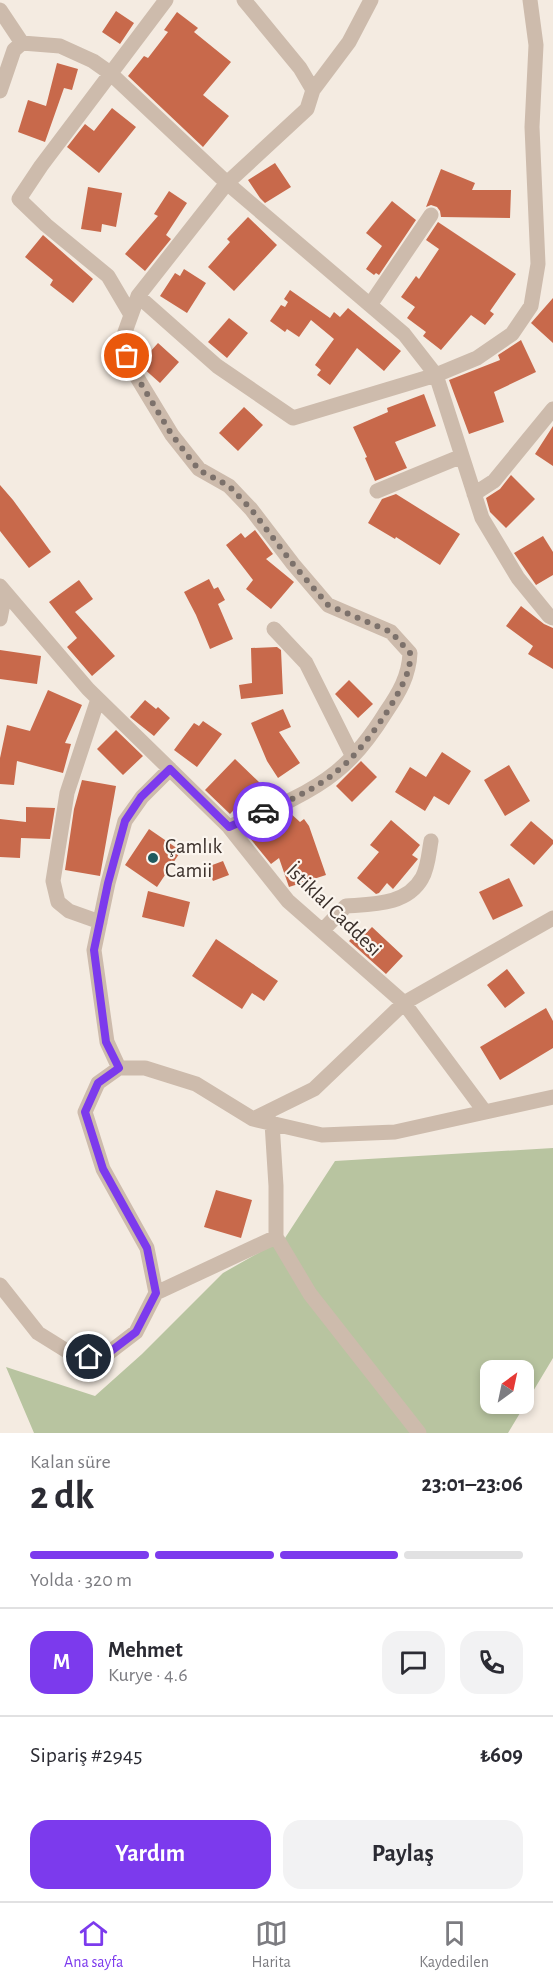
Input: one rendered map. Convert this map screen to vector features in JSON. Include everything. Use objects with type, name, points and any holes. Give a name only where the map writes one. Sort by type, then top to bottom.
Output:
[{"type":"street","points":[[131,315],[108,276],[19,199],[110,72],[166,0]]},
{"type":"street","points":[[244,0],[300,68],[313,90]]},
{"type":"street","points":[[229,827],[295,798],[337,772],[371,736],[399,693],[409,669],[410,653],[391,632],[328,605],[251,509],[229,486],[199,470],[172,435],[132,369],[121,343],[138,296],[227,183],[307,109],[313,90],[349,42],[371,0]]},
{"type":"street","points":[[138,296],[217,366],[293,418],[436,375],[477,358],[512,334],[531,306],[538,264],[532,127],[536,45],[530,0]]},
{"type":"street","points":[[0,10],[22,43]]},
{"type":"street","points":[[0,91],[14,50],[22,43],[60,46],[93,61],[110,72],[227,183],[404,334],[436,375],[482,518],[518,578],[553,618]]},
{"type":"street","points":[[370,305],[431,215]]},
{"type":"street","points":[[474,494],[494,481],[553,409]]},
{"type":"street","points":[[377,491],[462,456]]},
{"type":"street","points":[[0,619],[3,589]]},
{"type":"street","name":"İstiklal Caddesi","points":[[3,589],[88,689],[229,827],[288,901],[404,1003],[485,1112]]},
{"type":"street","points":[[274,629],[306,663],[352,755]]},
{"type":"street","points":[[98,699],[67,793],[53,881],[58,902],[69,911],[100,922]]},
{"type":"street","points":[[119,1068],[106,1042],[94,950],[108,883],[125,821],[141,797],[170,769]]},
{"type":"street","points":[[322,931],[345,906],[379,903],[406,896],[423,877],[431,841]]},
{"type":"street","points":[[253,1119],[314,1089],[404,1003],[553,918]]},
{"type":"street","points":[[156,1293],[147,1248],[103,1169],[85,1112],[98,1083],[119,1068],[145,1068],[196,1084],[253,1119],[322,1135],[395,1132],[553,1097]]},
{"type":"street","points":[[272,1123],[276,1237],[310,1294],[418,1433]]},
{"type":"street","points":[[0,1285],[38,1333],[75,1356],[102,1358],[136,1332],[156,1293],[276,1237]]},
{"type":"green space","points":[[553,1148],[553,1358],[534,1390],[534,1360],[480,1360],[480,1414],[519,1414],[508,1433],[34,1433],[6,1367],[95,1396],[142,1354],[223,1273],[285,1238],[335,1161]]},
{"type":"building","points":[[116,11],[134,23],[120,44],[102,32]]},
{"type":"building","points":[[177,12],[198,28],[194,32],[231,62],[203,95],[229,116],[203,147],[128,76],[144,56],[148,58],[168,32],[164,30]]},
{"type":"building","points":[[57,63],[78,69],[72,90],[64,88],[45,142],[18,132],[28,100],[46,106]]},
{"type":"building","points":[[112,108],[136,127],[99,173],[67,147],[85,124],[94,131]]},
{"type":"building","points":[[275,163],[291,187],[265,203],[248,180]]},
{"type":"building","points":[[441,169],[475,183],[472,190],[511,190],[510,218],[441,217],[437,207],[431,205],[426,207]]},
{"type":"building","points":[[88,187],[122,193],[116,227],[102,224],[101,232],[81,229]]},
{"type":"building","points":[[169,191],[187,203],[166,235],[171,239],[145,271],[125,254],[158,216],[154,214]]},
{"type":"building","points":[[392,201],[416,220],[379,275],[376,273],[374,275],[366,269],[382,246],[366,233]]},
{"type":"building","points":[[248,217],[277,245],[234,291],[208,267],[230,242],[227,239]]},
{"type":"building","points":[[438,222],[516,274],[490,311],[494,314],[485,325],[471,315],[441,350],[423,336],[426,332],[407,318],[415,307],[401,297],[416,276],[419,279],[439,249],[426,240]]},
{"type":"building","points":[[43,235],[93,279],[73,303],[50,285],[53,280],[25,257]]},
{"type":"building","points":[[184,269],[206,283],[187,313],[160,296],[175,273],[180,276]]},
{"type":"building","points":[[290,290],[330,318],[334,312],[340,317],[348,308],[401,351],[384,371],[357,348],[330,385],[317,375],[321,370],[315,365],[334,339],[311,320],[299,337],[287,329],[285,332],[270,321],[281,305],[285,307],[288,302],[284,299]]},
{"type":"building","points":[[553,298],[553,343],[531,323]]},
{"type":"building","points":[[229,318],[248,333],[227,358],[208,342]]},
{"type":"building","points":[[521,340],[536,372],[494,392],[504,422],[469,434],[449,380],[500,360],[498,355]]},
{"type":"building","points":[[158,343],[179,362],[160,383],[140,363]]},
{"type":"building","points":[[424,394],[436,426],[395,442],[407,468],[375,481],[353,427],[388,412],[387,408]]},
{"type":"building","points":[[244,407],[263,425],[238,451],[219,433]]},
{"type":"building","points":[[553,426],[553,466],[535,454]]},
{"type":"building","points":[[511,475],[535,499],[506,528],[490,512],[486,498],[500,489]]},
{"type":"building","points":[[0,485],[51,552],[29,568],[0,531]]},
{"type":"building","points":[[396,494],[460,534],[440,565],[396,537],[395,539],[368,523],[382,499]]},
{"type":"building","points":[[255,530],[273,554],[266,559],[294,582],[271,609],[246,589],[253,580],[226,545],[241,533],[245,538]]},
{"type":"building","points":[[543,536],[553,552],[553,575],[536,585],[514,553]]},
{"type":"building","points":[[209,579],[214,589],[218,587],[225,600],[218,604],[233,639],[210,649],[184,592]]},
{"type":"building","points":[[79,580],[93,599],[75,612],[115,656],[92,676],[67,647],[77,638],[49,602]]},
{"type":"building","points":[[521,606],[544,624],[553,628],[553,669],[528,654],[533,646],[506,626]]},
{"type":"building","points":[[277,647],[281,650],[283,694],[241,699],[239,685],[252,683],[251,648]]},
{"type":"building","points":[[0,650],[41,656],[37,684],[0,679]]},
{"type":"building","points":[[349,680],[373,704],[358,718],[335,694]]},
{"type":"building","points":[[48,690],[82,705],[65,743],[71,744],[63,773],[17,761],[14,785],[0,784],[0,758],[7,725],[30,731]]},
{"type":"building","points":[[145,700],[156,709],[158,707],[170,718],[154,736],[130,717]]},
{"type":"building","points":[[283,709],[291,727],[279,732],[300,763],[278,778],[267,761],[251,723]]},
{"type":"building","points":[[203,721],[222,734],[197,767],[174,750],[194,723],[199,726]]},
{"type":"building","points":[[116,730],[143,756],[123,775],[97,749]]},
{"type":"building","points":[[442,752],[471,771],[449,805],[434,796],[425,811],[395,792],[410,767],[426,777]]},
{"type":"building","points":[[235,759],[260,783],[230,814],[205,790]]},
{"type":"building","points":[[361,761],[377,777],[352,802],[336,786]]},
{"type":"building","points":[[509,765],[530,801],[505,816],[484,780]]},
{"type":"building","points":[[82,780],[116,786],[100,876],[65,870],[74,809]]},
{"type":"building","points":[[26,807],[55,808],[50,839],[21,838],[20,858],[0,857],[0,819],[26,822]]},
{"type":"building","points":[[287,812],[300,822],[304,819],[309,826],[326,875],[289,887],[279,858],[271,864],[249,837],[273,821],[272,819]]},
{"type":"building","points":[[391,820],[420,845],[412,855],[418,859],[393,889],[387,883],[376,894],[357,878],[379,852],[370,845]]},
{"type":"building","points":[[531,821],[553,840],[553,844],[534,865],[510,845]]},
{"type":"building","name":"Çamlık Camii","points":[[149,829],[181,851],[157,887],[125,865]]},
{"type":"building","points":[[223,861],[229,875],[213,881],[207,867]]},
{"type":"building","points":[[509,878],[523,906],[493,920],[479,892]]},
{"type":"building","points":[[148,891],[190,902],[184,927],[142,917]]},
{"type":"building","points":[[372,927],[403,956],[386,974],[349,941],[360,930],[365,934]]},
{"type":"building","points":[[216,939],[278,981],[264,1001],[252,993],[242,1009],[192,976]]},
{"type":"building","points":[[507,969],[525,993],[505,1008],[487,985]]},
{"type":"building","points":[[546,1008],[553,1021],[553,1048],[500,1080],[480,1047]]},
{"type":"building","points":[[216,1190],[252,1200],[241,1238],[204,1227]]},
{"type":"way so far","points":[[127,356],[132,369],[172,435],[199,470],[229,486],[251,509],[328,605],[391,632],[410,653],[409,669],[399,693],[371,736],[337,772],[295,798],[263,812]]},
{"type":"place","name":"Çamlık Camii","points":[[153,858]]},
{"type":"route","points":[[89,1357],[102,1358],[136,1332],[156,1293],[147,1248],[103,1169],[85,1112],[98,1083],[119,1068],[106,1042],[94,950],[108,883],[125,821],[141,797],[170,769],[229,827],[263,812]]}]
